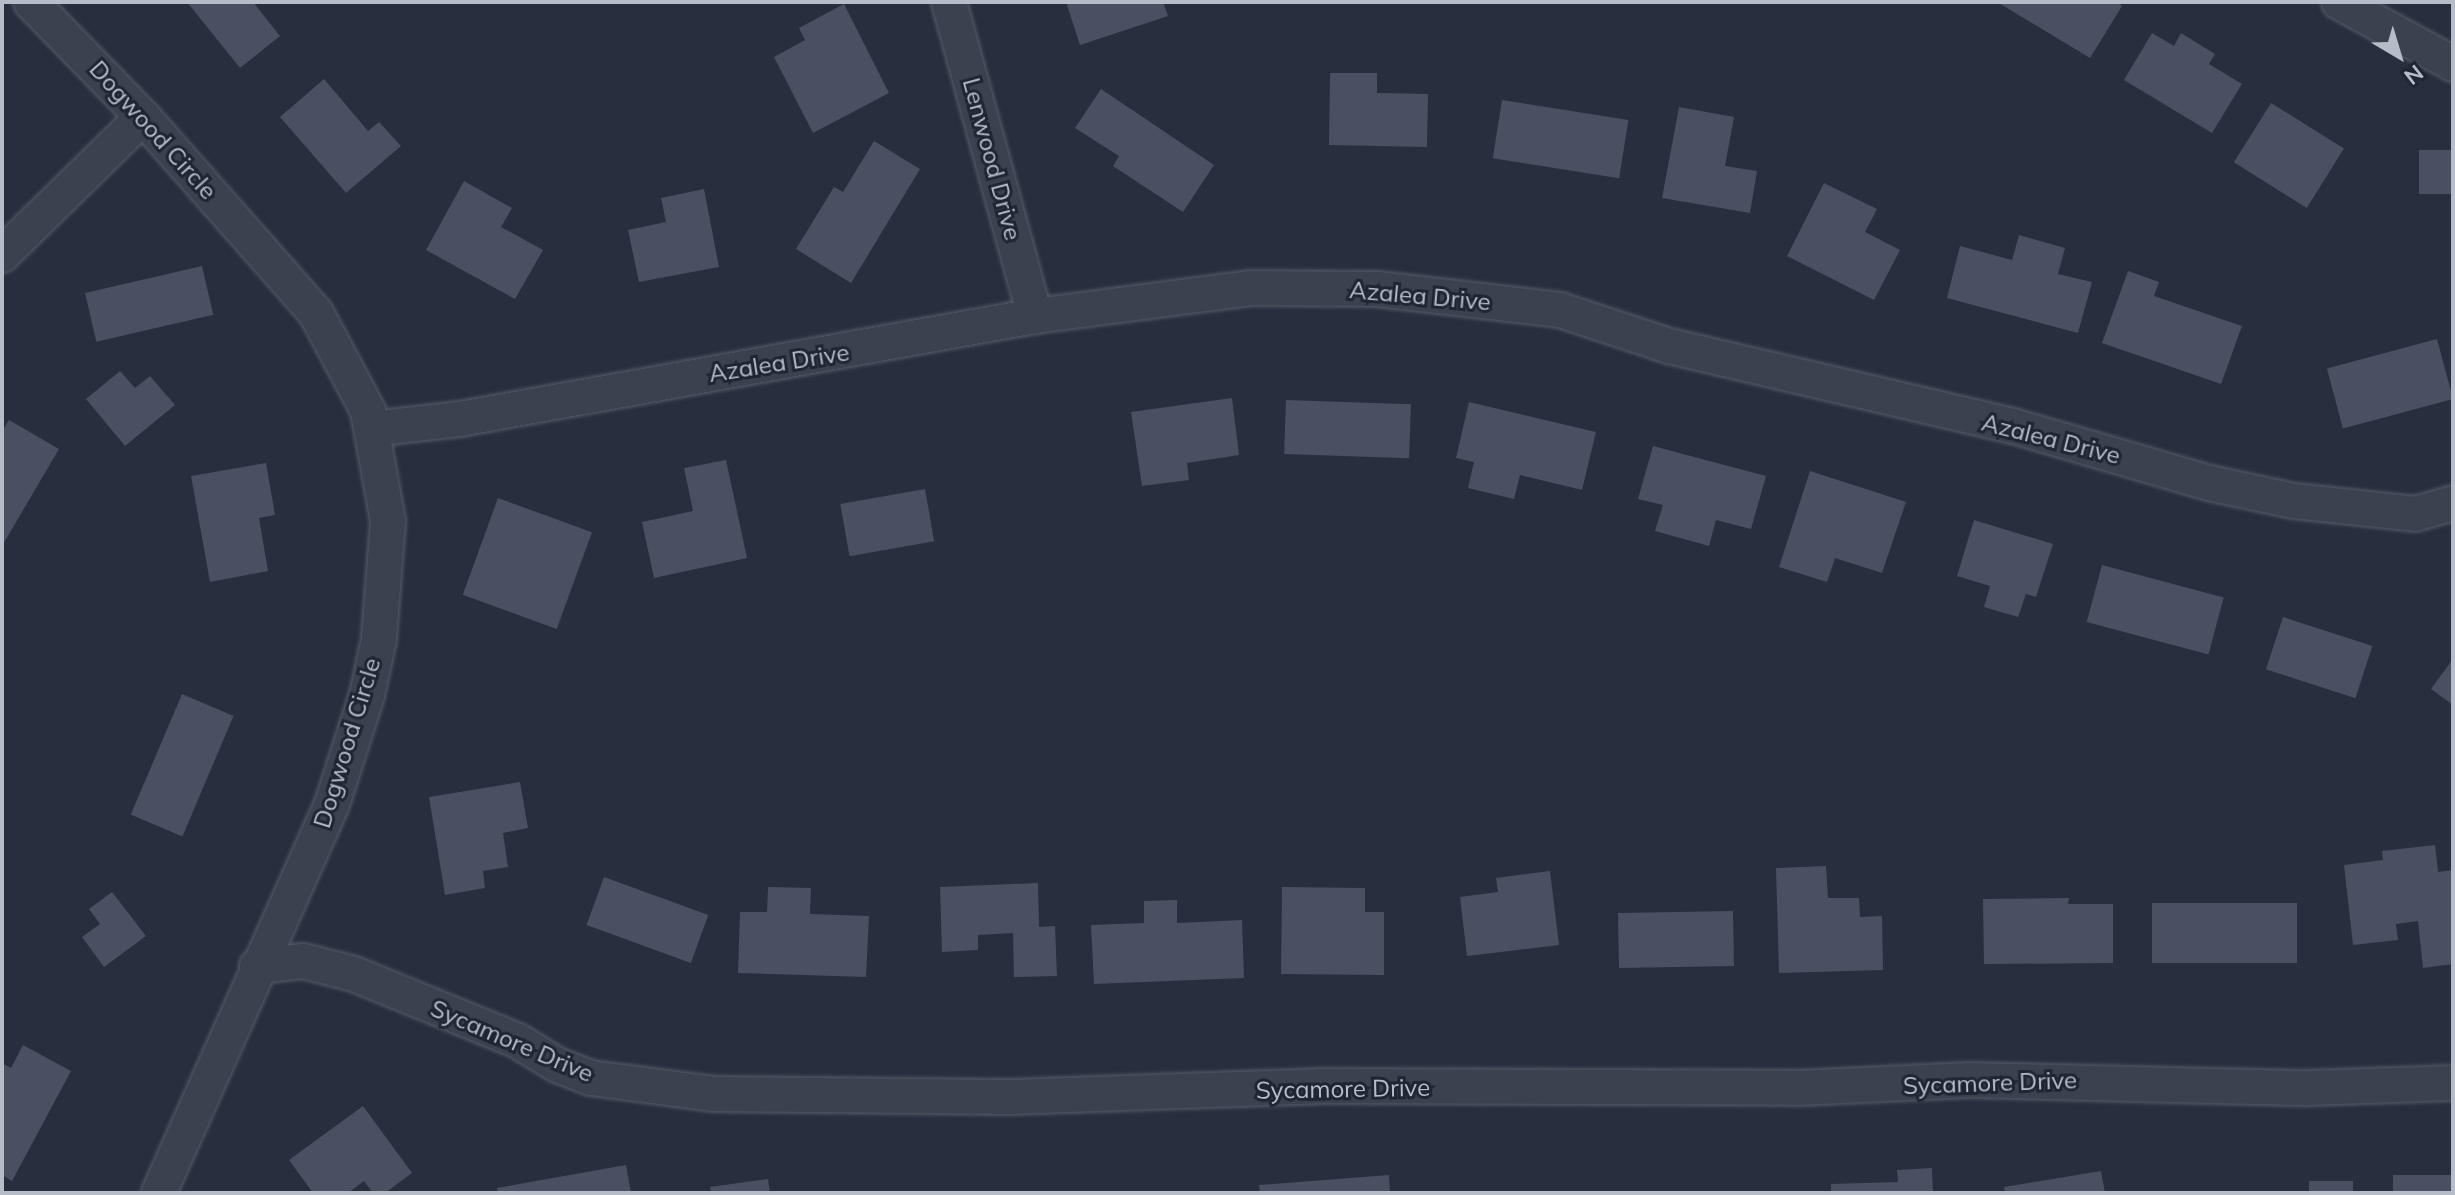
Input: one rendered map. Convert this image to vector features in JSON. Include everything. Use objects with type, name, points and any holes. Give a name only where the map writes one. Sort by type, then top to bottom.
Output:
[{"type":"street","name":"Dogwood Circle","points":[[31,2],[143,117],[316,313],[368,411],[388,521],[388,578],[370,681],[332,804],[257,966],[159,1193]]},
{"type":"street","name":"Lenwood Drive","points":[[949,2],[1035,316]]},
{"type":"street","points":[[2339,2],[2453,64]]},
{"type":"street","points":[[2,255],[143,117]]},
{"type":"street","name":"Azalea Drive","points":[[372,429],[460,419],[1035,316],[1250,288],[1377,289],[1560,310],[1669,346],[2013,426],[2209,483],[2374,513],[2415,514],[2448,508]]},
{"type":"street","name":"Sycamore Drive","points":[[257,966],[303,961],[354,974],[518,1041],[557,1065],[591,1078],[715,1094],[1010,1097],[1319,1086],[1799,1088],[1970,1080],[2308,1088],[2453,1083]]},
{"type":"building","points":[[187,2],[253,2],[280,36],[240,68]]},
{"type":"building","points":[[1066,2],[1163,2],[1168,16],[1080,45]]},
{"type":"building","points":[[1997,2],[2116,2],[2122,6],[2090,58]]},
{"type":"building","points":[[844,4],[889,93],[813,133],[774,57],[805,40],[799,28]]},
{"type":"building","points":[[2152,33],[2174,46],[2181,33],[2215,54],[2209,64],[2242,84],[2212,133],[2124,80]]},
{"type":"building","points":[[1330,73],[1377,73],[1377,93],[1428,94],[1427,147],[1329,145]]},
{"type":"building","points":[[324,79],[368,131],[379,122],[401,146],[346,193],[280,117]]},
{"type":"building","points":[[1101,89],[1214,165],[1183,212],[1113,166],[1119,156],[1075,128]]},
{"type":"building","points":[[1502,100],[1628,120],[1619,178],[1493,158]]},
{"type":"building","points":[[2271,103],[2344,149],[2307,208],[2234,162]]},
{"type":"building","points":[[1679,107],[1734,117],[1725,166],[1757,171],[1750,213],[1662,198]]},
{"type":"building","points":[[874,141],[920,169],[851,283],[796,249],[834,187],[843,192]]},
{"type":"building","points":[[2419,150],[2453,150],[2453,194],[2419,194]]},
{"type":"building","points":[[464,181],[512,208],[501,227],[543,250],[515,299],[426,250]]},
{"type":"building","points":[[1824,183],[1877,209],[1865,232],[1900,250],[1874,300],[1787,256]]},
{"type":"building","points":[[704,189],[719,267],[639,282],[628,230],[666,222],[661,198]]},
{"type":"building","points":[[2019,235],[2065,248],[2058,274],[2092,282],[2078,333],[1947,298],[1960,246],[2012,260]]},
{"type":"building","points":[[202,266],[213,315],[96,342],[85,293]]},
{"type":"building","points":[[2128,271],[2159,282],[2154,296],[2242,326],[2221,384],[2102,343]]},
{"type":"building","points":[[2437,339],[2453,399],[2343,428],[2327,369]]},
{"type":"building","points":[[120,371],[135,388],[150,376],[175,405],[125,446],[86,399]]},
{"type":"building","points":[[1232,398],[1239,455],[1187,463],[1189,480],[1142,486],[1131,412]]},
{"type":"building","points":[[1286,400],[1411,404],[1409,458],[1284,454]]},
{"type":"building","points":[[1469,402],[1596,432],[1582,490],[1520,475],[1514,499],[1468,488],[1474,462],[1456,458]]},
{"type":"building","points":[[9,420],[59,449],[2,546],[2,431]]},
{"type":"building","points":[[1653,446],[1766,476],[1751,529],[1716,520],[1709,546],[1655,531],[1663,505],[1638,499]]},
{"type":"building","points":[[726,460],[747,558],[654,578],[642,522],[693,511],[684,468]]},
{"type":"building","points":[[266,463],[275,515],[259,518],[268,571],[210,582],[191,476]]},
{"type":"building","points":[[1810,471],[1906,502],[1882,573],[1835,558],[1827,582],[1779,567]]},
{"type":"building","points":[[925,489],[934,541],[850,556],[840,504]]},
{"type":"building","points":[[498,498],[592,532],[557,629],[463,595]]},
{"type":"building","points":[[1974,520],[2053,544],[2036,597],[2026,594],[2018,617],[1984,607],[1990,586],[1957,576]]},
{"type":"building","points":[[2102,565],[2224,598],[2208,655],[2087,622]]},
{"type":"building","points":[[2283,617],[2372,646],[2355,698],[2266,669]]},
{"type":"building","points":[[2453,659],[2453,705],[2431,689]]},
{"type":"building","points":[[182,694],[234,716],[182,836],[131,815]]},
{"type":"building","points":[[520,782],[528,828],[503,833],[508,867],[483,871],[485,888],[445,895],[429,797]]},
{"type":"building","points":[[2435,845],[2438,872],[2453,870],[2453,964],[2423,968],[2418,921],[2396,924],[2398,940],[2353,945],[2344,865],[2383,860],[2382,851]]},
{"type":"building","points":[[1826,866],[1828,898],[1859,898],[1860,917],[1882,916],[1883,970],[1779,973],[1776,868]]},
{"type":"building","points":[[1550,871],[1559,945],[1467,956],[1460,897],[1498,892],[1496,878]]},
{"type":"building","points":[[604,877],[708,915],[691,963],[587,925]]},
{"type":"building","points":[[1038,883],[1039,927],[1055,926],[1057,976],[1014,977],[1013,933],[978,935],[978,950],[942,952],[940,887]]},
{"type":"building","points":[[768,887],[811,888],[810,914],[869,916],[866,977],[738,973],[740,912],[767,912]]},
{"type":"building","points":[[1282,887],[1365,888],[1365,912],[1384,912],[1384,975],[1281,974]]},
{"type":"building","points":[[112,892],[146,936],[104,967],[82,937],[100,924],[89,909]]},
{"type":"building","points":[[2069,898],[2068,904],[2113,904],[2113,963],[1984,964],[1983,899]]},
{"type":"building","points":[[1177,900],[1177,923],[1242,920],[1244,978],[1094,984],[1091,925],[1144,923],[1144,901]]},
{"type":"building","points":[[2152,903],[2297,903],[2297,963],[2152,963]]},
{"type":"building","points":[[1733,911],[1734,966],[1619,968],[1618,913]]},
{"type":"building","points":[[23,1045],[71,1071],[12,1181],[2,1175],[2,1063],[11,1068]]},
{"type":"building","points":[[363,1106],[412,1173],[385,1193],[373,1193],[364,1181],[348,1193],[313,1193],[289,1160]]},
{"type":"building","points":[[626,1165],[631,1193],[498,1193],[497,1188]]},
{"type":"building","points":[[1932,1168],[1933,1193],[1831,1193],[1831,1184],[1898,1182],[1897,1170]]},
{"type":"building","points":[[2101,1171],[2105,1193],[2005,1193],[2004,1187]]},
{"type":"building","points":[[1389,1175],[1390,1193],[1260,1193],[1259,1185]]},
{"type":"building","points":[[2393,1175],[2453,1175],[2453,1193],[2393,1193]]},
{"type":"building","points":[[768,1179],[770,1193],[711,1193],[710,1187]]},
{"type":"building","points":[[2309,1181],[2353,1181],[2353,1193],[2309,1193]]}]
